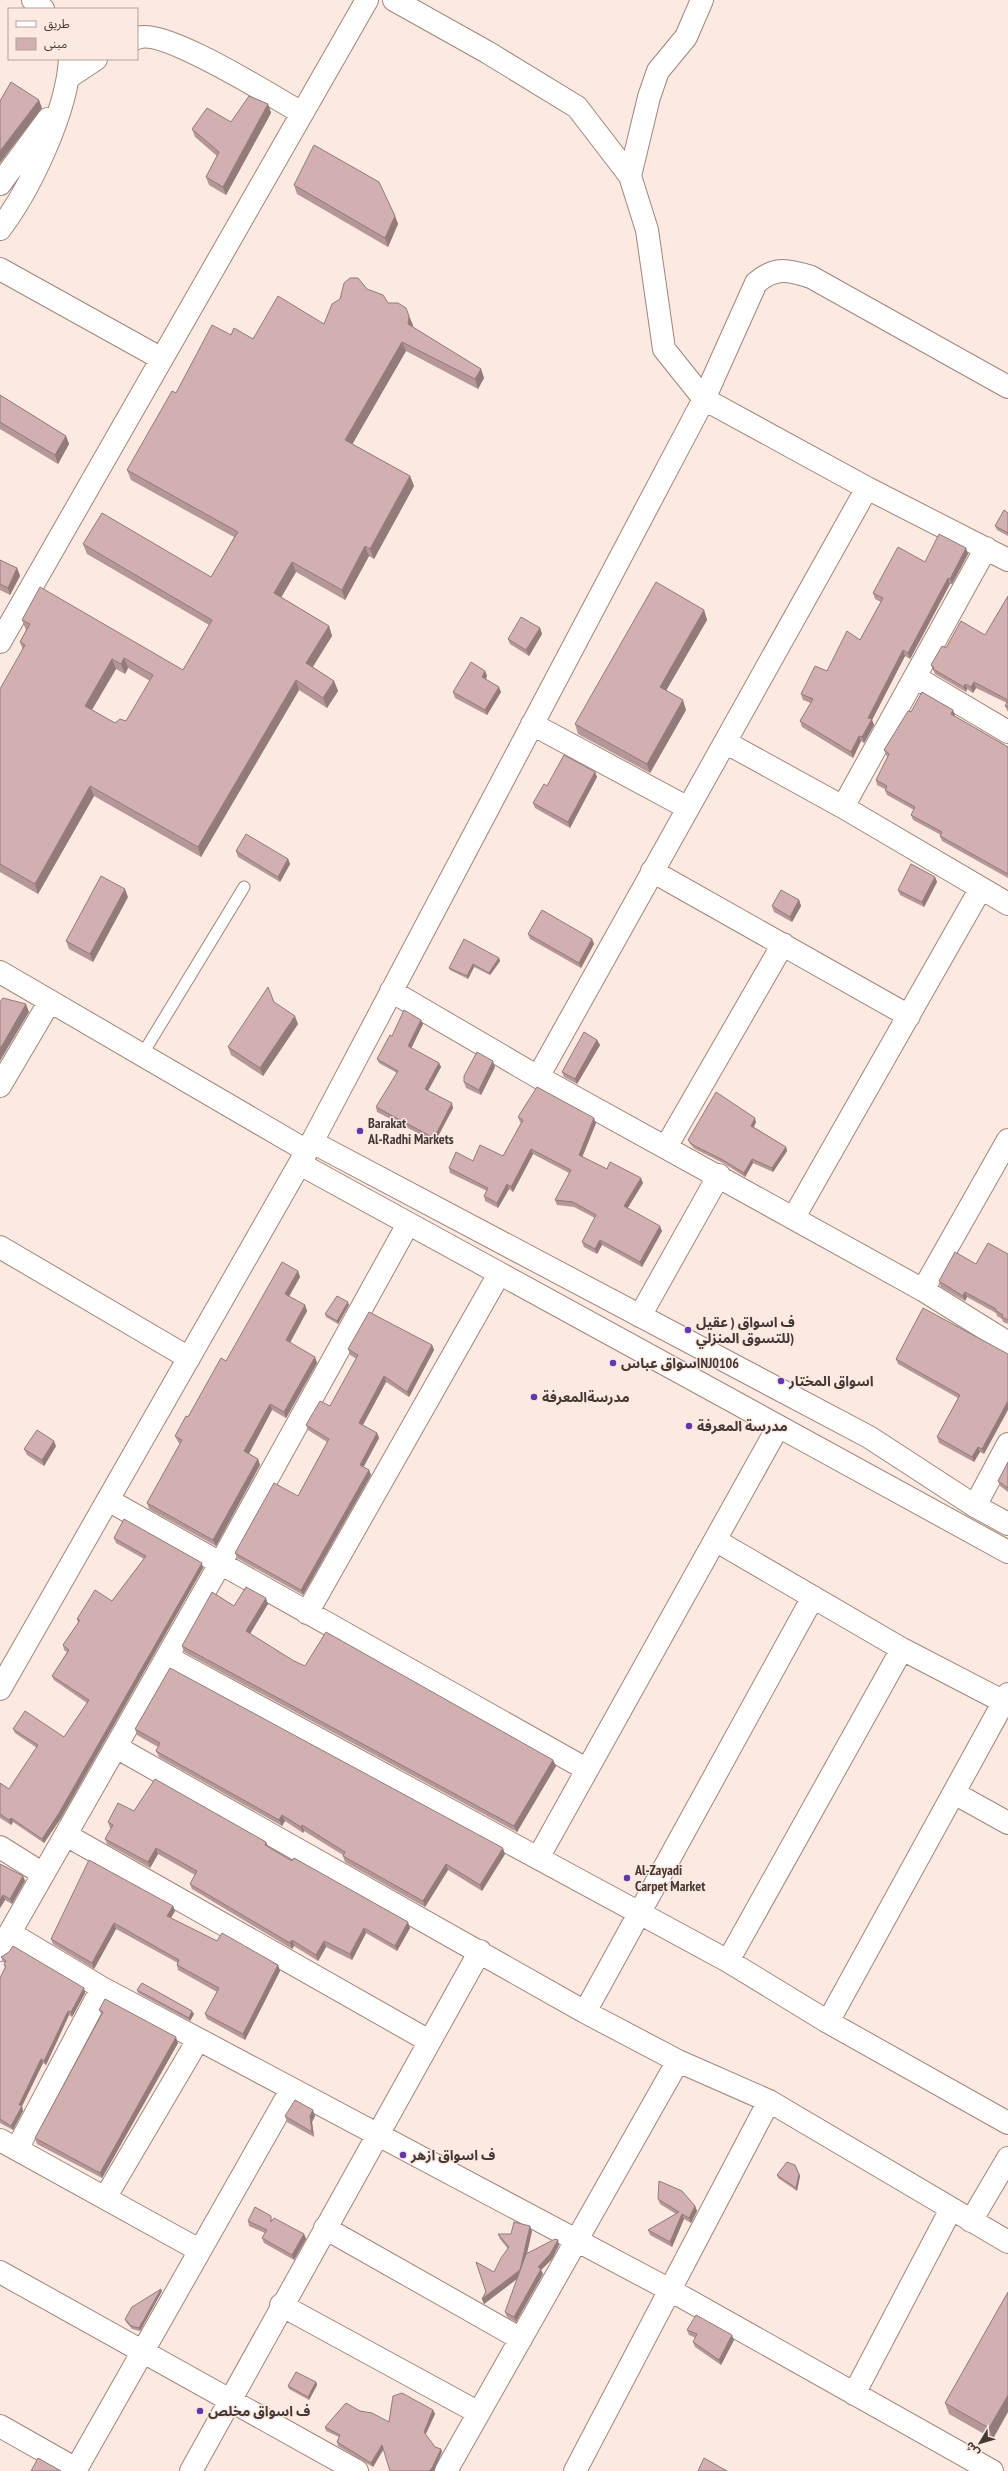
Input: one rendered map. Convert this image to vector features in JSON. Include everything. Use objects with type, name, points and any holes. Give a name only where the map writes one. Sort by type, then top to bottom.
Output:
[{"type":"street","points":[[32,0],[42,8]]},
{"type":"street","points":[[0,642],[367,0]]},
{"type":"street","points":[[394,0],[487,52],[577,107],[630,176],[646,230],[664,349],[704,399],[867,488],[1008,560]]},
{"type":"street","points":[[630,176],[649,97],[658,71],[686,37],[702,0]]},
{"type":"street","points":[[138,38],[144,35],[184,47],[302,113]]},
{"type":"street","points":[[0,229],[25,189],[46,147],[61,102],[70,68],[93,60]]},
{"type":"street","points":[[0,184],[61,102]]},
{"type":"street","points":[[0,269],[162,359]]},
{"type":"street","points":[[0,1689],[306,1153],[704,399],[756,283],[766,274],[776,271],[792,271],[811,277],[1008,387]]},
{"type":"street","points":[[538,1077],[867,488]]},
{"type":"street","points":[[843,807],[986,548]]},
{"type":"street","points":[[915,677],[1008,732]]},
{"type":"street","points":[[532,724],[688,808]]},
{"type":"street","points":[[726,742],[843,807],[1008,904]]},
{"type":"street","points":[[652,871],[909,1016]]},
{"type":"street","points":[[794,1217],[981,888]]},
{"type":"street","points":[[666,1147],[783,944]]},
{"type":"street","points":[[0,972],[306,1153],[408,1224],[1008,1552]]},
{"type":"street","points":[[391,991],[538,1077],[794,1217],[923,1290],[1008,1343]]},
{"type":"street","points":[[0,1086],[50,1001]]},
{"type":"street","points":[[923,1290],[1008,1140]]},
{"type":"street","points":[[306,1153],[640,1316],[869,1437],[975,1506],[1008,1524]]},
{"type":"street","points":[[640,1316],[719,1176]]},
{"type":"street","points":[[408,1224],[220,1564],[5,1942],[102,1988],[291,2090],[378,2134],[576,2242],[670,2290],[992,2471]]},
{"type":"street","points":[[0,1247],[189,1358]]},
{"type":"street","points":[[307,1613],[499,1274]]},
{"type":"street","points":[[538,1858],[586,1769],[778,1427]]},
{"type":"street","points":[[854,1468],[869,1437]]},
{"type":"street","points":[[975,1506],[1008,1444]]},
{"type":"street","points":[[108,1500],[586,1769]]},
{"type":"street","points":[[715,1540],[902,1648],[1007,1700],[828,2022]]},
{"type":"street","points":[[585,2012],[813,1597]]},
{"type":"street","points":[[728,1961],[902,1648]]},
{"type":"street","points":[[167,1657],[728,1961],[828,2022],[1008,2123]]},
{"type":"street","points":[[116,1747],[480,1951],[585,2012],[678,2061],[769,2101],[1008,2242]]},
{"type":"street","points":[[954,1793],[1008,1823]]},
{"type":"street","points":[[66,1835],[429,2041]]},
{"type":"street","points":[[0,1847],[43,1874]]},
{"type":"street","points":[[191,2471],[281,2305],[480,1951]]},
{"type":"street","points":[[102,1988],[9,2145],[199,2250]]},
{"type":"street","points":[[105,2198],[198,2040]]},
{"type":"street","points":[[446,2471],[678,2061]]},
{"type":"street","points":[[0,2426],[75,2470],[291,2090]]},
{"type":"street","points":[[575,2471],[769,2101]]},
{"type":"street","points":[[971,2221],[1008,2158]]},
{"type":"street","points":[[854,2394],[951,2209]]},
{"type":"street","points":[[324,2228],[521,2339]]},
{"type":"street","points":[[0,2272],[357,2471]]},
{"type":"street","points":[[281,2305],[479,2413]]},
{"type":"lane","points":[[142,1055],[244,887]]},
{"type":"building","points":[[11,82],[39,100],[0,151],[0,101]]},
{"type":"building","points":[[249,96],[268,104],[223,187],[206,177],[219,152],[192,129],[207,108],[231,122]]},
{"type":"building","points":[[314,145],[379,182],[395,216],[385,238],[294,185]]},
{"type":"building","points":[[350,278],[358,278],[367,289],[383,295],[388,303],[398,303],[406,308],[409,316],[408,324],[481,369],[475,379],[402,342],[345,440],[410,476],[370,549],[365,546],[342,590],[292,562],[274,593],[329,626],[306,663],[334,681],[323,698],[296,680],[198,847],[90,786],[35,884],[0,864],[0,689],[25,645],[20,642],[30,624],[22,620],[40,587],[183,670],[212,620],[83,544],[102,513],[211,577],[238,532],[127,470],[172,391],[176,393],[212,325],[231,335],[234,328],[253,339],[278,296],[324,324],[332,304],[340,299],[344,283]],"holes":[[[124,658],[153,675],[126,721],[120,719],[115,723],[85,706],[112,659],[121,664]]]},
{"type":"building","points":[[0,395],[66,436],[55,455],[0,422]]},
{"type":"building","points":[[1004,510],[1008,513],[1008,533],[995,526]]},
{"type":"building","points":[[939,534],[966,548],[950,579],[948,578],[908,653],[903,650],[868,718],[872,719],[862,737],[859,736],[851,752],[800,721],[813,699],[801,694],[815,666],[827,671],[847,631],[860,640],[883,598],[873,593],[898,547],[925,562]]},
{"type":"building","points":[[0,560],[17,568],[8,588],[0,584]]},
{"type":"building","points":[[656,582],[704,610],[660,687],[683,700],[647,764],[575,724]]},
{"type":"building","points":[[1008,596],[1008,700],[974,682],[971,687],[965,684],[964,687],[933,669],[934,667],[931,665],[942,646],[946,648],[961,621],[985,635]]},
{"type":"building","points":[[521,617],[540,628],[526,650],[508,639]]},
{"type":"building","points":[[471,662],[485,671],[482,677],[499,687],[485,710],[453,692]]},
{"type":"building","points":[[922,692],[953,710],[951,714],[1008,747],[1008,874],[940,836],[942,832],[911,815],[915,807],[885,790],[887,786],[876,780],[889,754],[884,750],[908,711],[911,712]]},
{"type":"building","points":[[564,755],[595,772],[568,822],[533,803],[544,784],[547,786]]},
{"type":"building","points":[[246,834],[288,859],[278,877],[236,851]]},
{"type":"building","points":[[911,864],[935,877],[922,902],[898,890]]},
{"type":"building","points":[[101,876],[125,889],[90,954],[66,941]]},
{"type":"building","points":[[781,890],[799,900],[790,917],[772,906]]},
{"type":"building","points":[[542,910],[592,939],[579,963],[528,934]]},
{"type":"building","points":[[464,939],[499,958],[489,973],[473,964],[467,976],[449,968]]},
{"type":"building","points":[[268,987],[274,1002],[295,1016],[260,1068],[228,1047]]},
{"type":"building","points":[[3,998],[26,1004],[0,1049],[0,1002]]},
{"type":"building","points":[[404,1010],[421,1020],[408,1046],[439,1063],[425,1089],[452,1103],[434,1138],[376,1107],[398,1071],[377,1059],[390,1035],[392,1036]]},
{"type":"building","points":[[584,1032],[597,1040],[575,1079],[562,1072]]},
{"type":"building","points":[[477,1052],[493,1061],[479,1090],[464,1082],[464,1076]]},
{"type":"building","points":[[537,1087],[594,1118],[579,1155],[607,1169],[610,1162],[641,1178],[624,1206],[660,1226],[640,1262],[600,1240],[595,1249],[582,1242],[596,1215],[573,1202],[555,1200],[571,1170],[531,1149],[511,1187],[507,1184],[497,1203],[484,1196],[488,1188],[449,1168],[456,1152],[473,1161],[480,1145],[503,1156],[523,1120],[518,1117]]},
{"type":"building","points":[[716,1092],[755,1118],[751,1126],[786,1147],[772,1168],[752,1159],[744,1173],[723,1160],[693,1145],[688,1140]]},
{"type":"building","points":[[988,1243],[1008,1254],[1008,1320],[1002,1317],[1003,1315],[995,1310],[996,1309],[965,1292],[963,1296],[939,1281],[955,1252],[976,1264]]},
{"type":"building","points":[[282,1262],[298,1271],[285,1294],[305,1305],[286,1340],[315,1357],[284,1412],[270,1404],[244,1451],[258,1459],[213,1540],[147,1503],[182,1440],[175,1436],[186,1416],[188,1417],[221,1358],[226,1361]]},
{"type":"building","points":[[337,1296],[348,1302],[337,1321],[325,1314]]},
{"type":"building","points":[[923,1308],[1008,1354],[1008,1401],[982,1449],[978,1447],[972,1457],[937,1437],[960,1395],[896,1359]]},
{"type":"building","points":[[369,1312],[432,1345],[407,1392],[384,1376],[359,1423],[377,1433],[360,1465],[369,1470],[301,1590],[235,1553],[274,1483],[298,1496],[329,1439],[306,1425],[320,1401],[330,1406],[358,1355],[348,1349]]},
{"type":"building","points":[[37,1430],[54,1441],[42,1460],[24,1449]]},
{"type":"building","points":[[1008,1462],[1008,1488],[998,1481]]},
{"type":"building","points":[[124,1519],[202,1563],[59,1813],[42,1839],[11,1818],[9,1820],[0,1814],[0,1783],[9,1789],[38,1745],[13,1729],[25,1711],[64,1737],[89,1700],[52,1676],[69,1650],[63,1645],[80,1620],[77,1619],[95,1590],[112,1601],[146,1556],[114,1538]]},
{"type":"building","points":[[246,1587],[266,1598],[246,1631],[294,1661],[305,1666],[326,1632],[553,1760],[514,1826],[182,1646],[212,1592],[234,1606]]},
{"type":"building","points":[[170,1668],[503,1848],[480,1885],[446,1864],[423,1901],[343,1856],[345,1852],[302,1825],[301,1827],[282,1815],[279,1820],[156,1751],[160,1743],[135,1729]]},
{"type":"building","points":[[155,1779],[266,1842],[265,1845],[292,1861],[294,1858],[408,1922],[395,1946],[364,1928],[350,1954],[324,1941],[316,1955],[292,1940],[290,1943],[190,1884],[197,1871],[156,1848],[148,1862],[105,1839],[113,1825],[108,1822],[118,1803],[134,1811]]},
{"type":"building","points":[[89,1860],[173,1906],[167,1916],[217,1941],[222,1933],[278,1965],[243,2034],[205,2014],[219,1988],[177,1965],[179,1960],[114,1923],[92,1963],[51,1939]]},
{"type":"building","points":[[0,1864],[23,1876],[10,1899],[3,1895],[0,1900]]},
{"type":"building","points":[[13,1946],[84,1988],[71,2012],[68,2011],[44,2061],[41,2059],[19,2105],[22,2106],[11,2126],[0,2119],[0,1978],[6,1966],[4,1965],[6,1961],[1,1957],[9,1952]]},
{"type":"building","points":[[142,1983],[192,2011],[189,2018],[137,1990]]},
{"type":"building","points":[[105,1999],[176,2037],[100,2173],[35,2138],[103,2012],[99,2010]]},
{"type":"building","points":[[295,2100],[313,2110],[310,2116],[312,2132],[285,2116]]},
{"type":"building","points":[[787,2162],[795,2165],[799,2174],[796,2188],[777,2175]]},
{"type":"building","points":[[659,2181],[682,2191],[695,2206],[689,2218],[682,2214],[670,2242],[648,2230],[679,2212],[658,2199]]},
{"type":"building","points":[[255,2207],[271,2216],[271,2222],[274,2218],[304,2234],[292,2255],[262,2238],[267,2230],[248,2221]]},
{"type":"building","points":[[514,2222],[530,2226],[520,2270],[482,2299],[486,2292],[476,2262],[494,2272],[501,2258],[509,2247],[498,2234],[511,2234]]},
{"type":"building","points":[[555,2239],[558,2240],[550,2254],[538,2267],[541,2269],[514,2317],[505,2312],[526,2254]]},
{"type":"building","points":[[161,2289],[139,2328],[131,2326],[125,2319],[132,2307]]},
{"type":"building","points":[[1008,2292],[1008,2395],[989,2428],[945,2403]]},
{"type":"building","points":[[696,2315],[732,2335],[719,2360],[693,2342],[697,2334],[687,2330]]},
{"type":"building","points":[[296,2372],[316,2382],[308,2397],[288,2386]]},
{"type":"building","points":[[402,2393],[433,2410],[424,2432],[435,2447],[441,2449],[429,2471],[390,2471],[382,2445],[371,2463],[337,2442],[340,2435],[325,2427],[346,2403],[360,2411],[372,2413],[389,2422],[393,2396]]},
{"type":"building","points":[[38,2458],[61,2471],[31,2471]]},
{"type":"building","points":[[704,2458],[727,2471],[698,2471]]},
{"type":"place","name":"Barakat Al-Radhi Markets","points":[[360,1131]]},
{"type":"place","name":"ف اسواق ( عقيل للتسوق المنزلي)","points":[[688,1330]]},
{"type":"place","name":"اسواق عباسNJ0106","points":[[613,1363]]},
{"type":"place","name":"اسواق المختار","points":[[781,1381]]},
{"type":"place","name":"مدرسةالمعرفة","points":[[534,1397]]},
{"type":"place","name":"مدرسة المعرفة","points":[[689,1426]]},
{"type":"place","name":"Al-Zayadi Carpet Market","points":[[627,1878]]},
{"type":"place","name":"ف اسواق ازهر","points":[[403,2155]]},
{"type":"place","name":"ف اسواق مخلص","points":[[200,2411]]}]
